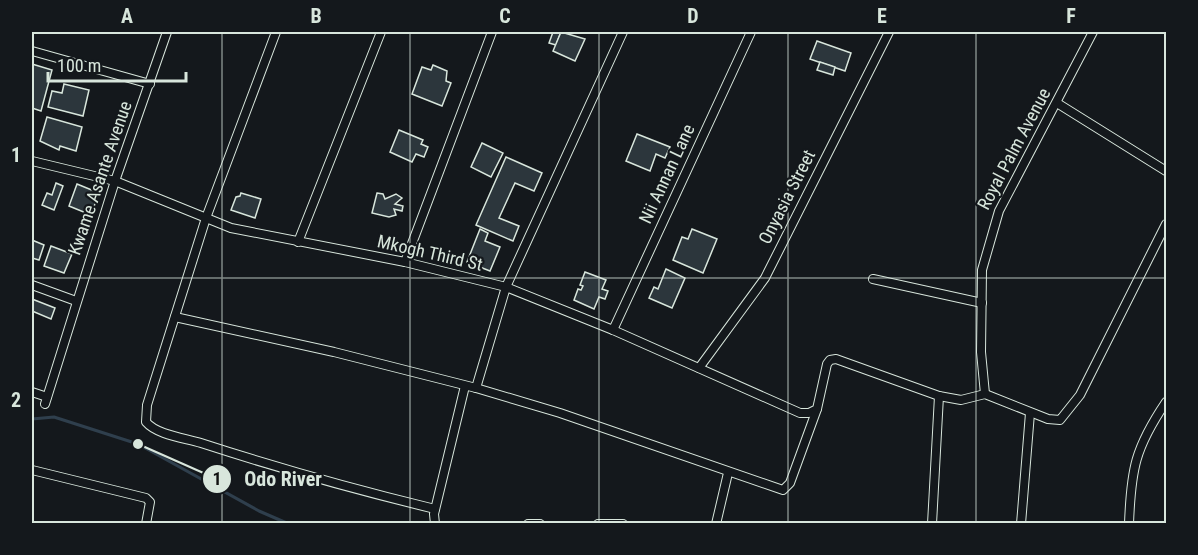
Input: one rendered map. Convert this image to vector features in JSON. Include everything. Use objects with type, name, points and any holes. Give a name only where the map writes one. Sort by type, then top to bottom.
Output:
[{"type":"street","name":"Kwame Asante Avenue","points":[[32,392],[46,400],[115,181],[167,32]]},
{"type":"street","points":[[276,32],[206,218],[147,405],[146,422],[150,426],[355,489],[435,509]]},
{"type":"street","points":[[298,242],[381,32]]},
{"type":"street","points":[[405,262],[492,32]]},
{"type":"street","points":[[476,388],[506,287],[623,32]]},
{"type":"street","name":"Nii Annan Lane","points":[[614,330],[751,32]]},
{"type":"street","name":"Onyasia Street","points":[[699,368],[765,278],[889,32]]},
{"type":"street","name":"Royal Palm Avenue","points":[[985,394],[981,352],[982,270],[999,210],[1093,32]]},
{"type":"street","points":[[32,51],[150,84]]},
{"type":"street","points":[[1057,103],[1167,171]]},
{"type":"street","name":"Mkogh Third St","points":[[32,161],[115,181],[231,228],[405,262],[506,287],[614,330],[800,413],[813,411]]},
{"type":"street","points":[[175,317],[334,352],[476,388],[560,413],[783,490],[788,488],[830,360],[939,396],[961,400],[985,394],[1048,419],[1060,420],[1080,395],[1167,224]]},
{"type":"street","points":[[873,279],[982,303]]},
{"type":"street","points":[[32,285],[76,302]]},
{"type":"street","points":[[435,524],[435,509],[465,386]]},
{"type":"street","points":[[932,524],[939,396]]},
{"type":"street","points":[[1129,524],[1130,484],[1137,454],[1167,402]]},
{"type":"street","points":[[1021,524],[1030,412]]},
{"type":"street","points":[[32,470],[146,498],[150,501],[146,524]]},
{"type":"street","points":[[716,524],[729,473]]},
{"type":"street","points":[[528,524],[540,524]]},
{"type":"street","points":[[598,524],[622,524]]},
{"type":"building","points":[[553,32],[561,32],[556,45],[549,43]]},
{"type":"building","points":[[561,32],[585,39],[575,61],[553,51]]},
{"type":"building","points":[[817,41],[851,53],[845,71],[810,59]]},
{"type":"building","points":[[820,62],[835,67],[833,75],[817,70]]},
{"type":"building","points":[[32,64],[52,70],[41,111],[32,108]]},
{"type":"building","points":[[433,65],[447,71],[446,81],[451,83],[442,106],[412,94],[422,67],[431,70]]},
{"type":"building","points":[[64,84],[89,90],[83,116],[48,107],[52,91],[62,93]]},
{"type":"building","points":[[47,117],[82,127],[76,151],[60,146],[59,150],[40,141]]},
{"type":"building","points":[[399,130],[423,140],[421,144],[428,147],[424,157],[416,154],[412,162],[390,152]]},
{"type":"building","points":[[637,134],[670,147],[665,158],[656,154],[650,171],[626,161]]},
{"type":"building","points":[[482,143],[503,153],[491,177],[471,167]]},
{"type":"building","points":[[506,157],[542,173],[534,191],[515,183],[499,218],[519,226],[513,241],[476,225]]},
{"type":"building","points":[[56,183],[63,186],[54,210],[42,205],[47,193],[52,195]]},
{"type":"building","points":[[77,184],[99,193],[91,215],[69,206]]},
{"type":"building","points":[[241,193],[261,199],[255,218],[231,210],[236,197]]},
{"type":"building","points":[[377,193],[383,194],[385,199],[396,194],[402,198],[395,204],[403,206],[402,211],[394,209],[396,215],[389,217],[372,213]]},
{"type":"building","points":[[480,229],[488,233],[485,241],[500,247],[490,271],[467,262]]},
{"type":"building","points":[[692,229],[717,239],[703,273],[673,260],[682,237],[688,239]]},
{"type":"building","points":[[32,240],[44,245],[39,260],[32,258]]},
{"type":"building","points":[[51,246],[72,254],[64,273],[44,266]]},
{"type":"building","points":[[666,269],[685,278],[672,308],[649,298],[654,287],[658,289]]},
{"type":"building","points":[[585,272],[606,280],[602,289],[608,291],[605,299],[599,297],[594,309],[574,300],[578,289],[581,290],[583,286],[580,285]]},
{"type":"building","points":[[32,299],[55,308],[51,319],[32,311]]},
{"type":"waterway","points":[[32,419],[54,417],[138,444],[259,511],[289,524]]},
{"type":"place","name":"Odo River","points":[[138,444]]}]
